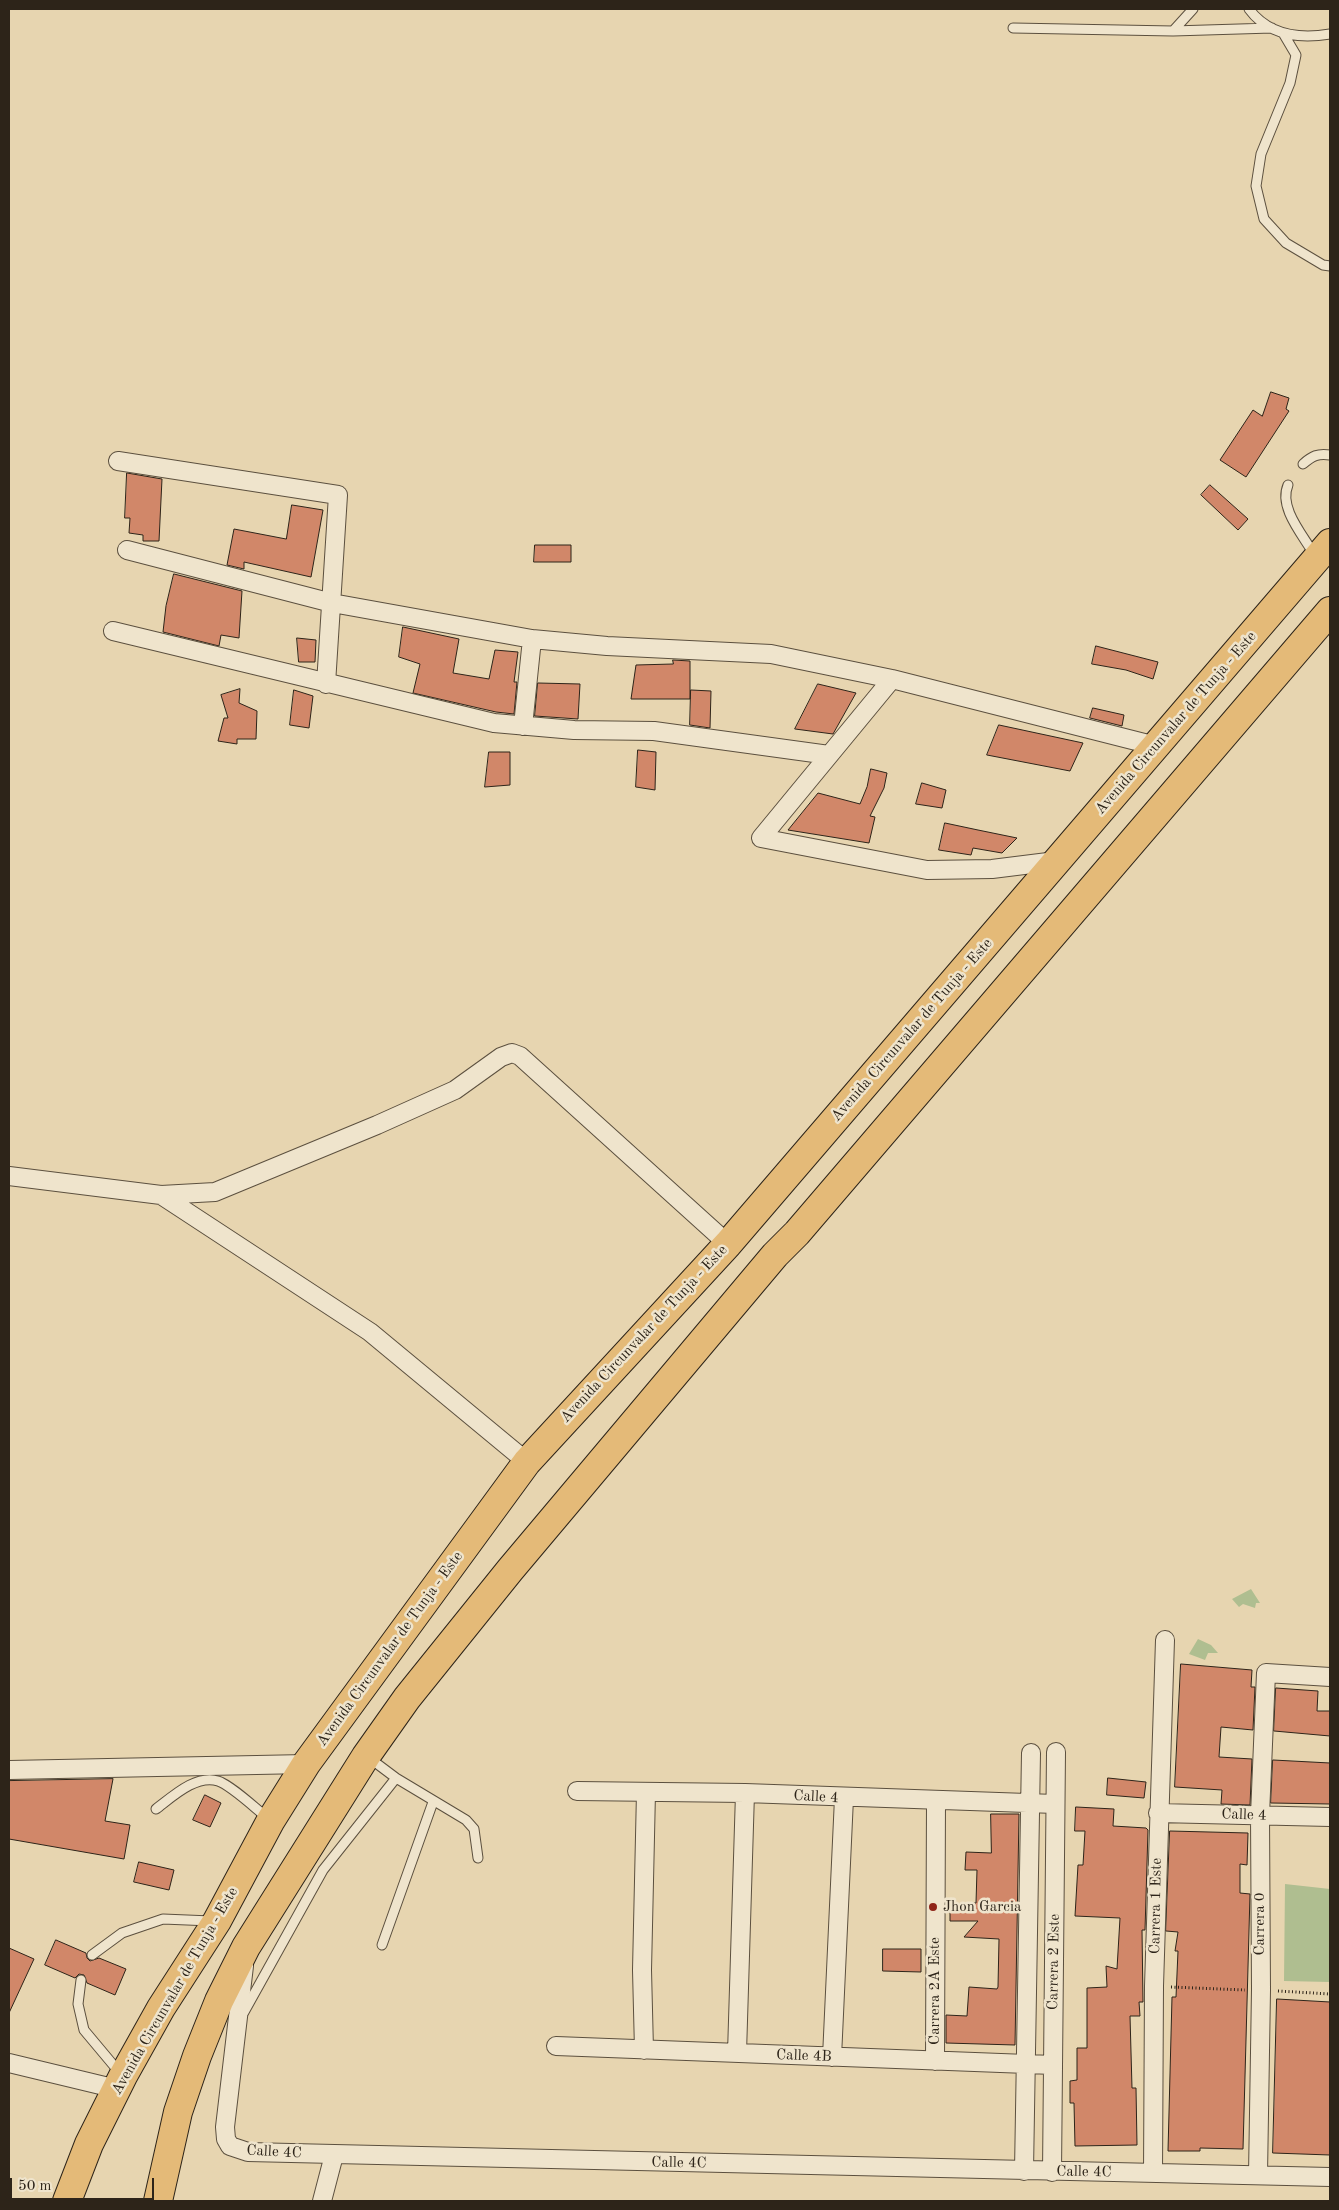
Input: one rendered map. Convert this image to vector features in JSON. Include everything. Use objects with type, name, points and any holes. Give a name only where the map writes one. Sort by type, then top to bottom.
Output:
[{"type":"highway","name":"Avenida Circunvalar de Tunja - Este","points":[[67,2201],[89,2144],[120,2082],[161,2008],[217,1921],[271,1820],[306,1764],[527,1462],[728,1244],[1324,550]]},
{"type":"highway","points":[[158,2201],[178,2112],[197,2056],[219,2002],[246,1947],[366,1756],[407,1698],[510,1570],[775,1255],[797,1232],[1330,612]]},
{"type":"street","points":[[118,461],[338,495],[326,684]]},
{"type":"street","points":[[127,550],[332,603],[532,639],[607,646],[771,654],[892,679],[1156,746]]},
{"type":"street","points":[[113,631],[326,684],[494,723],[574,730],[654,731],[829,755]]},
{"type":"street","points":[[523,726],[532,639]]},
{"type":"street","points":[[892,679],[761,838],[926,870],[992,870],[1056,861]]},
{"type":"street","points":[[9,1176],[161,1195],[215,1192],[377,1125],[455,1090],[501,1057],[512,1053],[520,1056],[728,1244]]},
{"type":"street","points":[[161,1195],[370,1332],[527,1462]]},
{"type":"street","name":"Carrera 1 Este","points":[[1153,2173],[1154,1986],[1158,1812],[1165,1640]]},
{"type":"street","name":"Carrera 0","points":[[1258,2175],[1261,1990],[1260,1815],[1266,1673],[1330,1677]]},
{"type":"street","name":"Carrera 2 Este","points":[[1052,2172],[1056,1752]]},
{"type":"street","name":"Carrera 2 Este","points":[[1024,2171],[1031,1753]]},
{"type":"street","points":[[9,1770],[306,1764]]},
{"type":"street","name":"Calle 4","points":[[577,1791],[745,1794],[1055,1804]]},
{"type":"street","points":[[644,2050],[642,1970],[646,1792]]},
{"type":"street","points":[[737,2053],[745,1794]]},
{"type":"street","points":[[832,2057],[844,1798]]},
{"type":"street","name":"Carrera 2A Este","points":[[935,2061],[936,1801]]},
{"type":"street","name":"Calle 4","points":[[1158,1812],[1330,1817]]},
{"type":"street","name":"Calle 4C","points":[[246,1947],[225,2127],[226,2139],[230,2146],[248,2152],[1330,2177]]},
{"type":"street","name":"Calle 4B","points":[[556,2046],[1053,2065]]},
{"type":"street","points":[[9,2064],[120,2082]]},
{"type":"street","points":[[322,2201],[334,2155]]},
{"type":"lane","points":[[1174,31],[1192,9]]},
{"type":"lane","points":[[1249,9],[1272,28],[1283,33],[1307,37],[1330,34]]},
{"type":"lane","points":[[1013,28],[1174,31],[1272,28]]},
{"type":"lane","points":[[1283,33],[1296,55],[1290,82],[1260,154],[1256,186],[1264,219],[1286,244],[1323,265],[1330,266]]},
{"type":"lane","points":[[1303,464],[1311,456],[1330,455]]},
{"type":"lane","points":[[1288,485],[1284,494],[1285,505],[1324,550]]},
{"type":"lane","points":[[366,1756],[433,1802],[466,1820],[474,1829],[478,1858]]},
{"type":"lane","points":[[236,2025],[323,1870],[396,1778]]},
{"type":"lane","points":[[156,1808],[185,1787],[204,1781],[218,1781],[271,1820]]},
{"type":"lane","points":[[382,1945],[433,1802]]},
{"type":"lane","points":[[92,1955],[122,1933],[163,1919],[217,1921]]},
{"type":"lane","points":[[81,1980],[78,2004],[84,2030],[120,2082]]},
{"type":"green space","points":[[1251,1589],[1260,1603],[1256,1603],[1255,1608],[1243,1604],[1239,1607],[1232,1599]]},
{"type":"green space","points":[[1198,1639],[1211,1645],[1218,1653],[1208,1653],[1205,1660],[1189,1654]]},
{"type":"green space","points":[[1285,1884],[1330,1889],[1330,1982],[1284,1981]]},
{"type":"building","points":[[1271,392],[1289,398],[1286,409],[1289,411],[1246,477],[1220,460],[1253,410],[1262,416]]},
{"type":"building","points":[[127,473],[162,479],[159,541],[143,541],[143,535],[129,533],[130,518],[125,518]]},
{"type":"building","points":[[1210,485],[1248,519],[1238,530],[1201,495]]},
{"type":"building","points":[[292,505],[323,510],[311,577],[244,562],[244,569],[227,565],[234,529],[286,539]]},
{"type":"building","points":[[535,545],[571,545],[571,562],[534,562]]},
{"type":"building","points":[[174,574],[242,591],[239,638],[221,635],[219,646],[163,632],[166,606]]},
{"type":"building","points":[[403,627],[459,639],[453,673],[489,679],[495,650],[518,652],[514,682],[517,682],[514,714],[496,712],[413,693],[420,664],[399,657]]},
{"type":"building","points":[[297,638],[316,640],[315,662],[299,662]]},
{"type":"building","points":[[1096,646],[1158,662],[1153,679],[1126,670],[1092,664]]},
{"type":"building","points":[[673,660],[690,661],[690,699],[631,699],[636,665],[673,664]]},
{"type":"building","points":[[538,683],[580,684],[578,719],[535,716]]},
{"type":"building","points":[[818,684],[856,693],[833,734],[795,729]]},
{"type":"building","points":[[240,689],[239,703],[257,711],[256,739],[237,739],[237,744],[218,741],[224,718],[228,718],[221,695]]},
{"type":"building","points":[[294,690],[313,696],[309,728],[290,725]]},
{"type":"building","points":[[691,690],[711,691],[710,728],[690,725]]},
{"type":"building","points":[[1093,708],[1124,715],[1122,726],[1090,718]]},
{"type":"building","points":[[999,725],[1083,743],[1070,771],[987,755]]},
{"type":"building","points":[[638,750],[656,752],[655,790],[636,787]]},
{"type":"building","points":[[489,752],[510,752],[510,785],[485,787]]},
{"type":"building","points":[[871,769],[887,773],[884,788],[870,816],[875,817],[869,843],[788,830],[818,793],[860,804],[867,787]]},
{"type":"building","points":[[922,783],[946,790],[942,808],[916,804]]},
{"type":"building","points":[[945,823],[1017,838],[1002,853],[973,848],[971,855],[939,850]]},
{"type":"building","points":[[1181,1664],[1252,1670],[1251,1687],[1255,1687],[1253,1730],[1221,1727],[1219,1757],[1252,1759],[1250,1805],[1221,1804],[1222,1790],[1175,1787]]},
{"type":"building","points":[[1276,1688],[1318,1691],[1317,1711],[1330,1711],[1330,1736],[1274,1731]]},
{"type":"building","points":[[1273,1760],[1330,1763],[1330,1804],[1271,1803]]},
{"type":"building","points":[[1108,1778],[1146,1782],[1144,1798],[1107,1795]]},
{"type":"building","points":[[113,1779],[105,1821],[130,1825],[124,1859],[9,1839],[9,1781]]},
{"type":"building","points":[[205,1795],[221,1803],[210,1827],[193,1820]]},
{"type":"building","points":[[1076,1807],[1114,1809],[1113,1826],[1146,1828],[1148,1830],[1145,1930],[1142,1930],[1143,2002],[1139,2002],[1140,2016],[1130,2016],[1132,2088],[1136,2088],[1137,2145],[1075,2146],[1074,2103],[1070,2103],[1070,2081],[1077,2080],[1077,2048],[1087,2048],[1087,1988],[1107,1987],[1106,1966],[1117,1969],[1120,1918],[1075,1916],[1078,1865],[1083,1865],[1085,1831],[1075,1831]]},
{"type":"building","points":[[991,1814],[1019,1814],[1015,2045],[946,2043],[946,2015],[967,2016],[969,1987],[997,1989],[998,1987],[999,1939],[964,1937],[978,1921],[950,1921],[950,1904],[976,1903],[977,1870],[965,1870],[966,1852],[991,1853]]},
{"type":"building","points":[[1170,1831],[1248,1833],[1247,1865],[1240,1864],[1240,1893],[1250,1894],[1243,2149],[1200,2148],[1200,2151],[1168,2151],[1172,1997],[1176,1997],[1178,1951],[1175,1951],[1178,1932],[1166,1931]]},
{"type":"building","points":[[139,1862],[174,1870],[169,1890],[134,1882]]},
{"type":"building","points":[[56,1940],[86,1953],[90,1961],[99,1958],[126,1969],[115,1995],[87,1983],[84,1975],[79,1974],[75,1978],[45,1965]]},
{"type":"building","points":[[9,1948],[34,1959],[9,2013]]},
{"type":"building","points":[[883,1949],[921,1949],[921,1972],[883,1971]]},
{"type":"building","points":[[1277,1999],[1330,2002],[1330,2155],[1273,2153]]},
{"type":"place","name":"Jhon Garcia","points":[[933,1907]]}]
